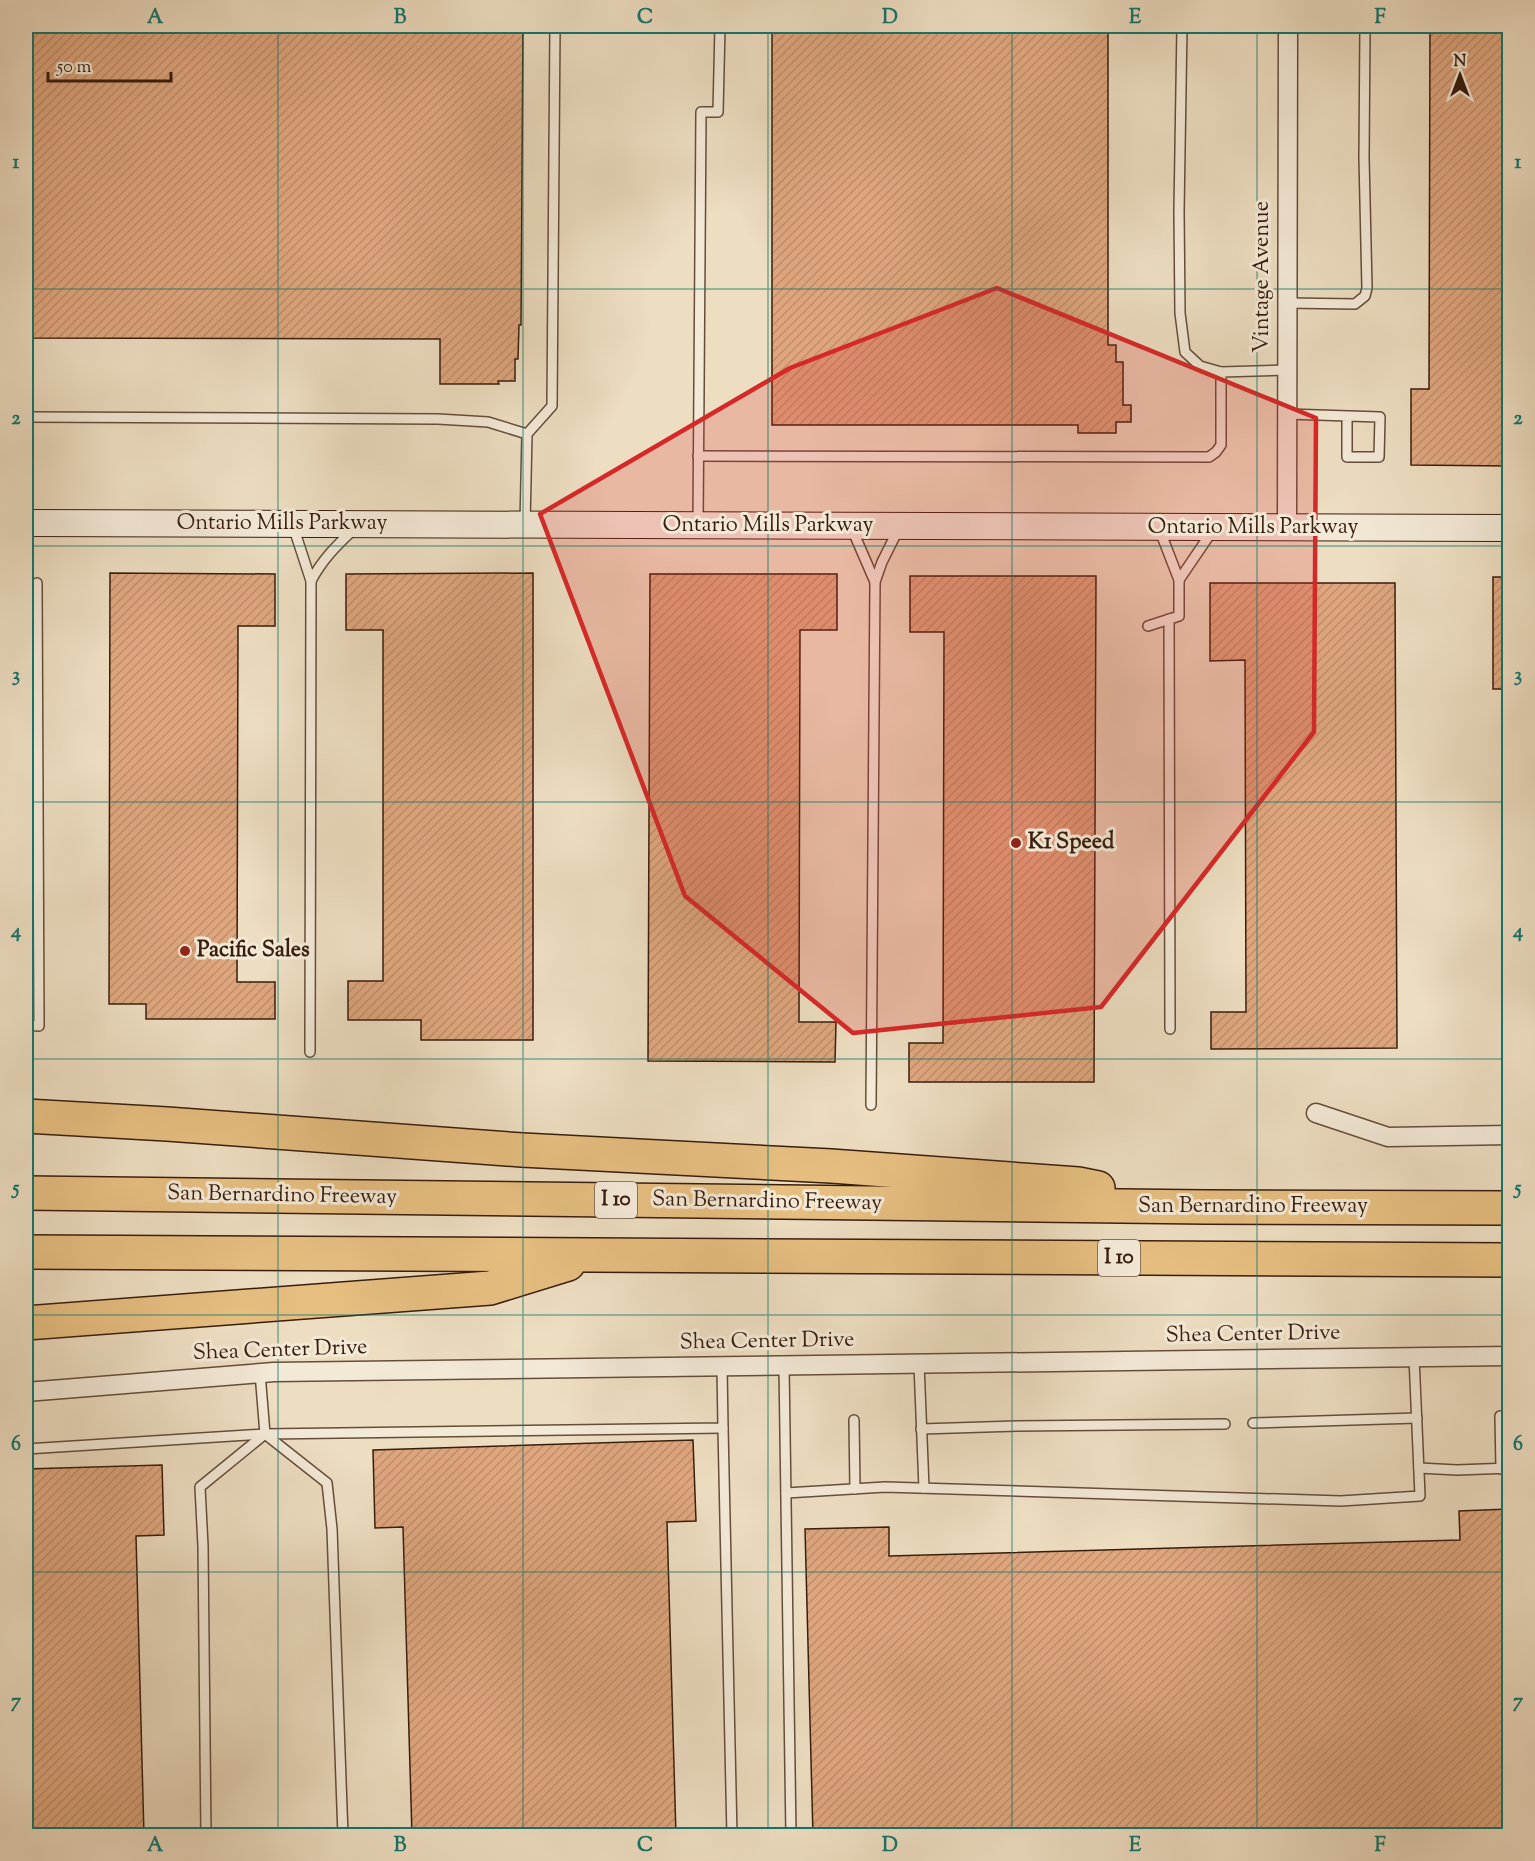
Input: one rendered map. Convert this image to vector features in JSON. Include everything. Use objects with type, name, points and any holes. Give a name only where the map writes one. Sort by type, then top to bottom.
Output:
[{"type":"highway","points":[[26,1106],[167,1124]]},
{"type":"highway","points":[[26,1116],[522,1150],[831,1166],[1078,1184],[1206,1207]]},
{"type":"highway","name":"San Bernardino Freeway","points":[[26,1193],[1206,1207],[1509,1208]]},
{"type":"highway","name":"I 10","points":[[26,1252],[1509,1260]]},
{"type":"highway","points":[[26,1323],[490,1288],[596,1255]]},
{"type":"main road","name":"Ontario Mills Parkway","points":[[26,524],[1509,528]]},
{"type":"street","name":"Vintage Avenue","points":[[1287,528],[1288,26]]},
{"type":"street","points":[[1316,1113],[1388,1137],[1509,1135]]},
{"type":"street","name":"Shea Center Drive","points":[[26,1392],[260,1373],[1509,1356]]},
{"type":"lane","points":[[525,525],[527,434],[552,405],[555,26]]},
{"type":"lane","points":[[698,526],[701,112],[718,112],[720,26]]},
{"type":"lane","points":[[1182,26],[1180,313],[1185,352],[1200,366],[1221,372],[1287,370]]},
{"type":"lane","points":[[1287,303],[1355,304],[1365,296],[1367,288],[1364,158],[1365,26]]},
{"type":"lane","points":[[698,456],[1209,457],[1221,445],[1221,372]]},
{"type":"lane","points":[[1287,414],[1380,417],[1379,457],[1347,457],[1347,416]]},
{"type":"lane","points":[[26,417],[438,419],[488,422],[527,434]]},
{"type":"lane","points":[[292,525],[311,581],[310,1052]]},
{"type":"lane","points":[[311,581],[330,551],[358,525]]},
{"type":"lane","points":[[852,527],[875,582]]},
{"type":"lane","points":[[871,1104],[875,582],[899,527]]},
{"type":"lane","points":[[1148,626],[1179,616],[1179,580],[1159,527]]},
{"type":"lane","points":[[1179,580],[1215,528]]},
{"type":"lane","points":[[27,1025],[39,1026],[37,583]]},
{"type":"lane","points":[[1168,619],[1170,1029]]},
{"type":"lane","points":[[786,1492],[885,1487],[1341,1501],[1420,1496],[1414,1357]]},
{"type":"lane","points":[[920,1364],[924,1488]]},
{"type":"lane","points":[[784,1366],[791,1836]]},
{"type":"lane","points":[[722,1367],[732,1836]]},
{"type":"lane","points":[[260,1373],[265,1434],[327,1483],[332,1529],[344,1836]]},
{"type":"lane","points":[[1419,1468],[1505,1469],[1500,1416]]},
{"type":"lane","points":[[1253,1423],[1417,1418]]},
{"type":"lane","points":[[854,1420],[855,1489]]},
{"type":"lane","points":[[921,1429],[1225,1424]]},
{"type":"lane","points":[[26,1449],[265,1434],[723,1428]]},
{"type":"lane","points":[[206,1836],[200,1487],[265,1434]]},
{"type":"highlighted area","points":[[997,288],[1316,418],[1314,732],[1101,1007],[853,1033],[685,896],[540,514],[790,368]]},
{"type":"building","points":[[26,26],[523,26],[521,325],[519,325],[518,359],[515,359],[515,381],[498,381],[499,384],[440,384],[440,339],[26,338]]},
{"type":"building","points":[[772,26],[1108,26],[1108,345],[1116,345],[1116,362],[1123,362],[1123,405],[1131,405],[1131,422],[1116,422],[1116,433],[1078,433],[1078,425],[772,425]]},
{"type":"building","points":[[1430,26],[1509,26],[1509,466],[1411,465],[1411,389],[1429,389]]},
{"type":"building","points":[[110,573],[275,574],[275,626],[238,626],[237,982],[275,982],[275,1019],[146,1019],[146,1004],[109,1004]]},
{"type":"building","points":[[533,573],[533,1040],[421,1040],[421,1020],[348,1020],[348,981],[383,981],[383,630],[346,630],[346,574]]},
{"type":"building","points":[[650,574],[837,574],[837,630],[800,630],[799,1022],[836,1022],[835,1062],[648,1061]]},
{"type":"building","points":[[910,576],[1096,576],[1094,1082],[909,1082],[909,1043],[943,1043],[944,632],[910,632]]},
{"type":"building","points":[[1493,577],[1509,577],[1509,689],[1493,689]]},
{"type":"building","points":[[1210,583],[1395,583],[1397,1048],[1211,1049],[1211,1012],[1246,1012],[1245,660],[1210,661]]},
{"type":"building","points":[[693,1440],[696,1521],[667,1522],[676,1836],[412,1836],[403,1527],[375,1528],[373,1450]]},
{"type":"building","points":[[162,1465],[164,1535],[136,1536],[144,1836],[26,1836],[26,1469]]},
{"type":"building","points":[[1509,1509],[1509,1836],[813,1836],[805,1529],[889,1527],[889,1556],[1460,1540],[1459,1511]]},
{"type":"place","name":"K1 Speed","points":[[1016,843]]},
{"type":"place","name":"Pacific Sales","points":[[185,951]]}]
